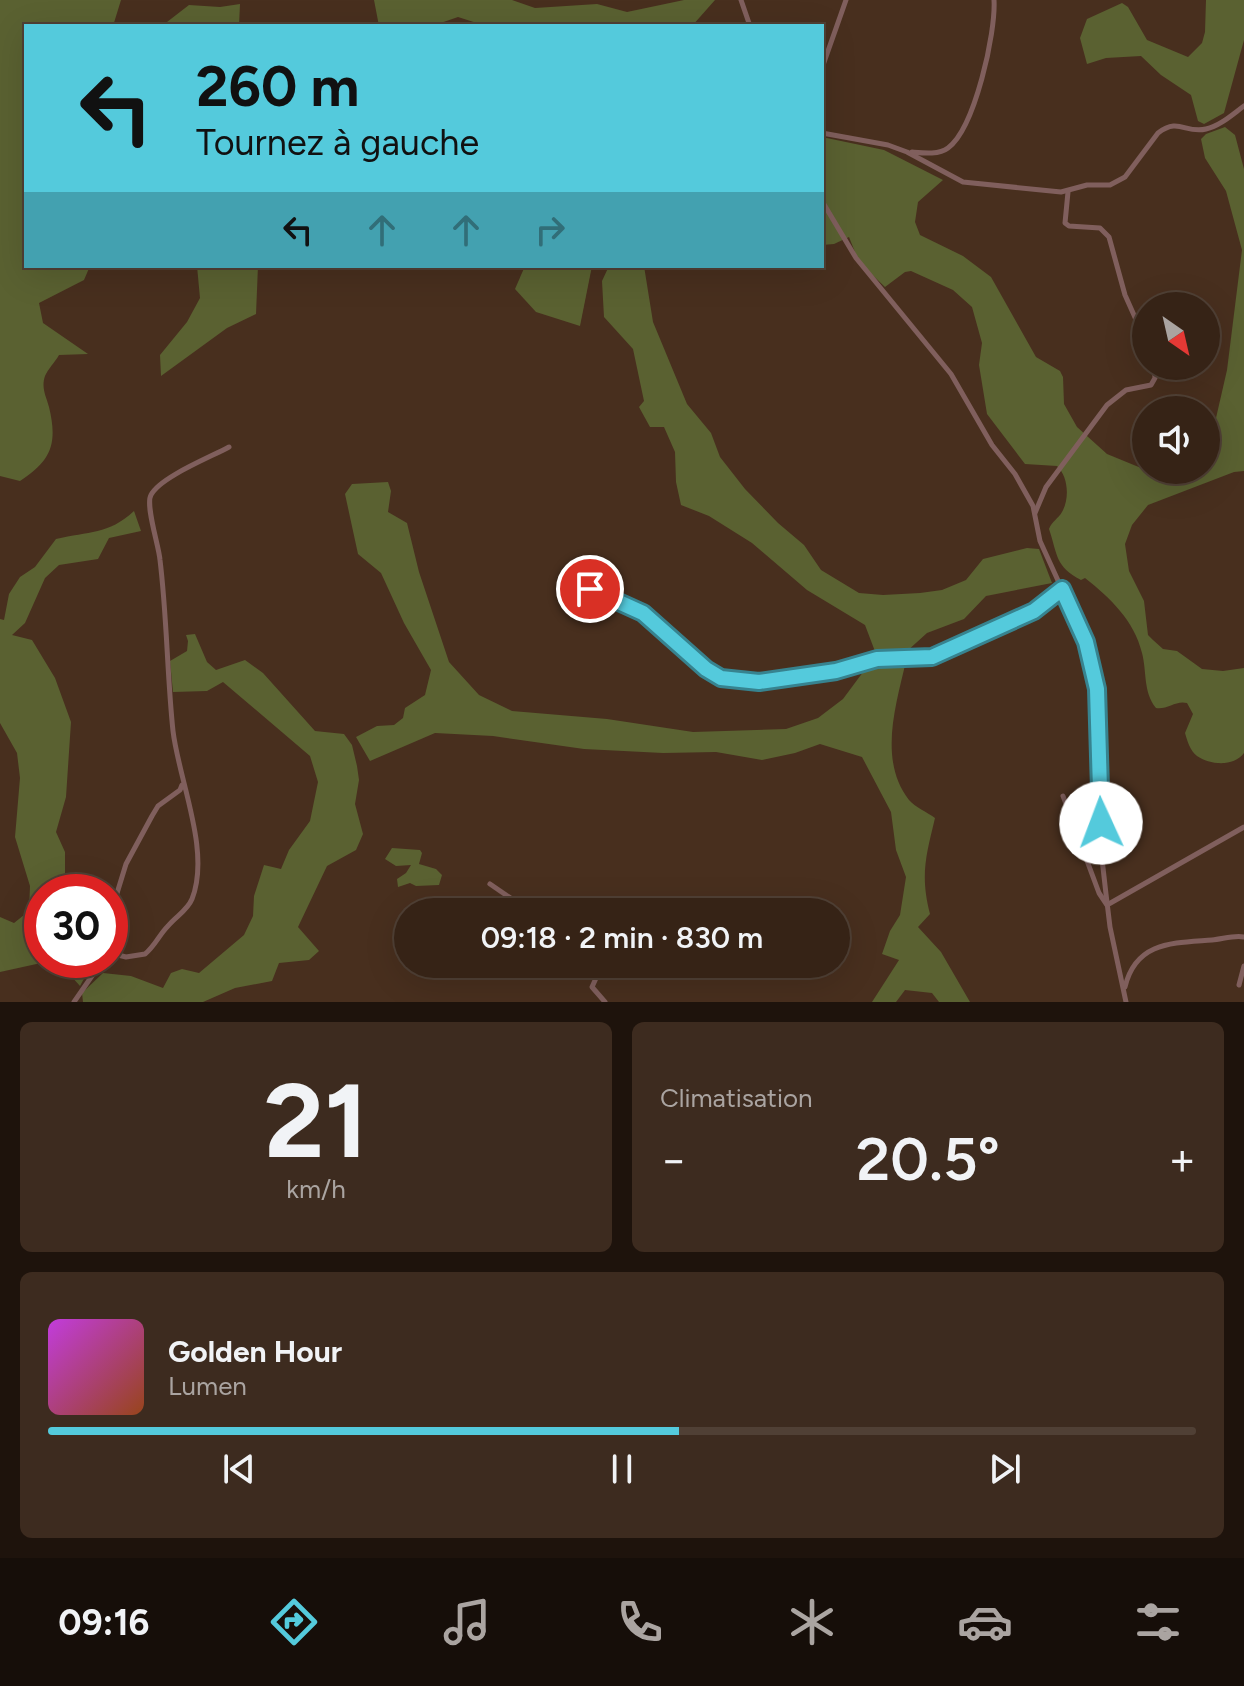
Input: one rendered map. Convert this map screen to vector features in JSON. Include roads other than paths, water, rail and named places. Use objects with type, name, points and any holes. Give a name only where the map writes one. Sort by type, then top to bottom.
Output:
[{"type":"street","points":[[741,0],[749,24]]},
{"type":"street","points":[[824,62],[846,0]]},
{"type":"street","points":[[907,152],[946,149],[965,124],[979,90],[990,47],[994,0]]},
{"type":"street","points":[[824,133],[888,145],[963,182],[1068,192],[1087,185],[1110,185],[1125,177],[1164,128],[1174,124],[1205,130],[1244,106]]},
{"type":"street","points":[[1068,192],[1065,223],[1069,226],[1100,228],[1109,237],[1132,311]]},
{"type":"street","points":[[824,204],[856,258],[951,374],[992,445],[1015,474],[1035,514],[1040,541],[1086,642],[1097,689],[1101,850],[1107,905],[1126,1002]]},
{"type":"street","points":[[1035,514],[1046,487],[1107,405],[1126,390],[1151,385],[1154,380]]},
{"type":"street","points":[[128,957],[145,954],[171,922],[186,910],[192,899],[197,857],[194,824],[182,785],[169,689],[160,557],[149,498],[168,479],[229,447]]},
{"type":"street","points":[[590,589],[643,613],[706,669],[721,678],[749,682],[836,671],[877,659],[932,657],[1034,611],[1062,589]]},
{"type":"street","points":[[123,874],[158,806],[182,785]]},
{"type":"street","points":[[1063,796],[1099,893],[1107,905]]},
{"type":"street","points":[[1107,905],[1244,827]]},
{"type":"street","points":[[490,884],[510,898]]},
{"type":"street","points":[[1124,992],[1133,967],[1148,950],[1181,942],[1244,937]]},
{"type":"street","points":[[1239,985],[1244,966]]},
{"type":"street","points":[[74,1002],[91,978]]},
{"type":"street","points":[[596,978],[592,987],[605,1002]]}]
